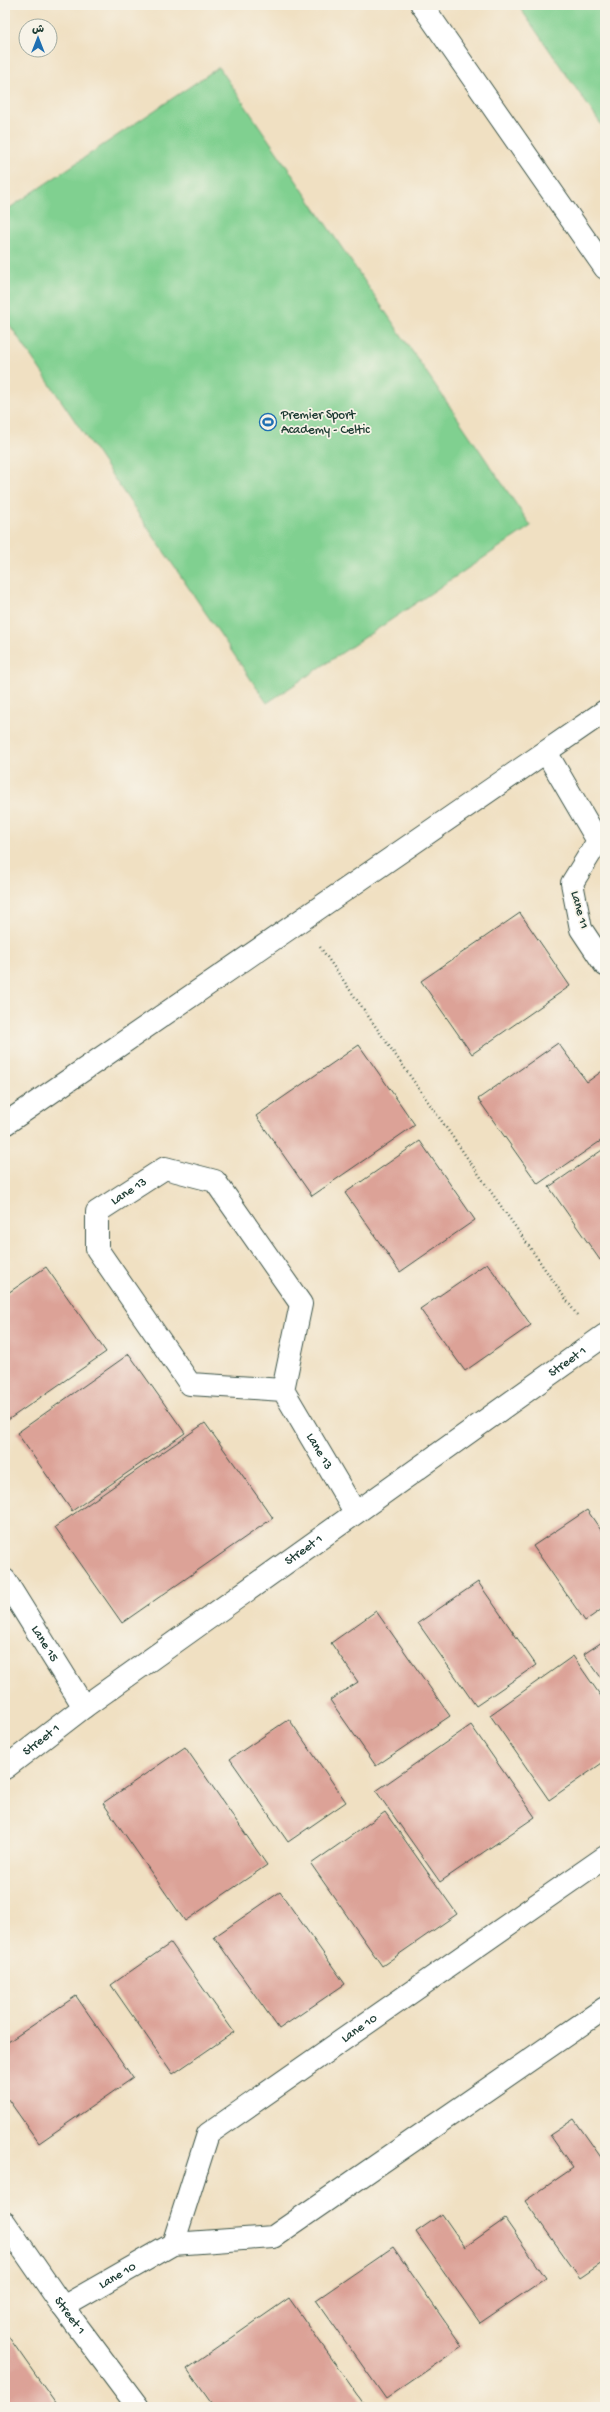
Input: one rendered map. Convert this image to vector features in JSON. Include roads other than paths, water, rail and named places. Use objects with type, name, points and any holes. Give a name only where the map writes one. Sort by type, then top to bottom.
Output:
[{"type":"street","points":[[422,5],[605,268]]},
{"type":"street","points":[[5,1124],[605,711]]},
{"type":"street","points":[[546,752],[601,840]]},
{"type":"street","name":"Lane 11","points":[[601,840],[572,883],[581,929],[605,964]]},
{"type":"street","name":"Lane 13","points":[[283,1390],[190,1384],[97,1249],[97,1212],[165,1168],[215,1181],[301,1304],[283,1390],[355,1512]]},
{"type":"street","name":"Street 1","points":[[5,1768],[84,1707],[600,1338]]},
{"type":"street","name":"Lane 15","points":[[5,1580],[84,1707]]},
{"type":"street","name":"Lane 10","points":[[173,2244],[208,2134],[605,1857]]},
{"type":"street","name":"Lane 10","points":[[63,2307],[173,2244],[273,2238],[605,2008]]},
{"type":"street","name":"Street 1","points":[[5,2223],[63,2307],[138,2407]]},
{"type":"place","name":"Premier Sport Academy - Celtic","points":[[268,422]]}]
